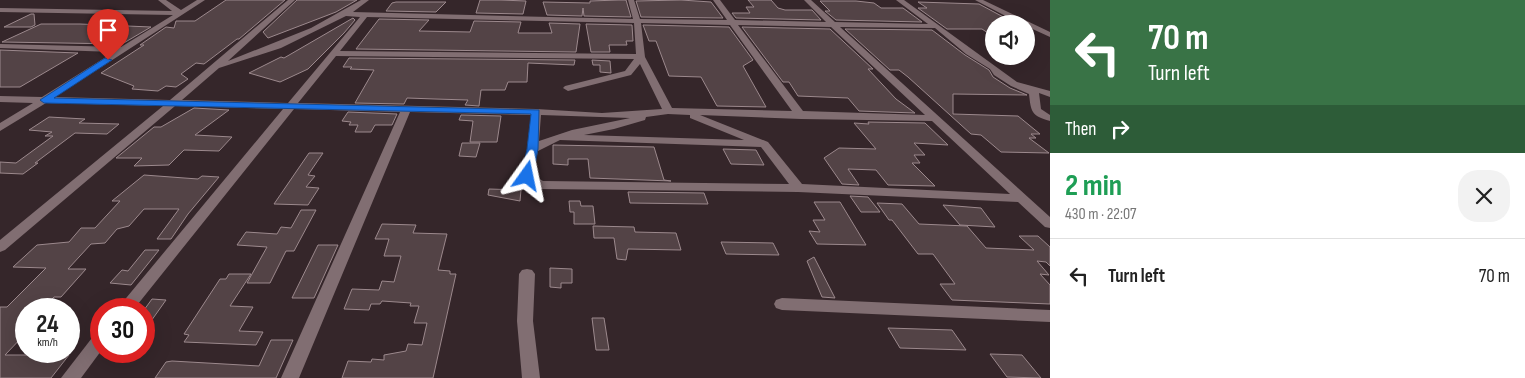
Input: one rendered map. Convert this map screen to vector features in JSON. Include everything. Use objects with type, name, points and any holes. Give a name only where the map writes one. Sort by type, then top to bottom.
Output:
[{"type":"street","points":[[161,0],[180,13]]},
{"type":"street","points":[[0,128],[202,0]]},
{"type":"street","points":[[0,247],[171,102],[216,68],[292,0]]},
{"type":"street","points":[[216,68],[297,38],[346,14],[366,0]]},
{"type":"street","points":[[631,0],[637,20],[641,57],[668,111]]},
{"type":"street","points":[[716,0],[801,116]]},
{"type":"street","points":[[807,0],[1050,224]]},
{"type":"street","points":[[899,0],[937,26],[969,52],[993,67],[997,73],[1014,84],[1034,92],[1036,110],[1043,116],[1050,118]]},
{"type":"street","points":[[978,0],[1050,34]]},
{"type":"street","points":[[0,10],[180,13]]},
{"type":"street","points":[[346,14],[937,26]]},
{"type":"street","points":[[134,298],[365,15]]},
{"type":"street","points":[[0,46],[124,50]]},
{"type":"street","points":[[333,53],[641,57]]},
{"type":"street","points":[[568,88],[628,73],[641,57]]},
{"type":"street","points":[[1014,84],[1050,94]]},
{"type":"street","points":[[0,99],[536,112],[583,116],[648,115],[668,111],[801,116],[935,118]]},
{"type":"street","points":[[290,378],[406,109]]},
{"type":"street","points":[[536,112],[527,176],[540,185],[798,188],[1021,198]]},
{"type":"street","points":[[685,112],[764,144],[798,188]]},
{"type":"street","points":[[532,149],[544,141],[624,125],[648,115]]},
{"type":"street","points":[[560,137],[764,144]]},
{"type":"street","points":[[526,274],[526,321],[531,378]]},
{"type":"street","points":[[782,304],[1050,316]]},
{"type":"street","points":[[70,378],[90,353]]},
{"type":"building","points":[[226,0],[285,0],[239,39],[204,64],[196,63],[181,74],[188,79],[176,87],[166,86],[158,91],[132,89],[134,86],[101,73],[144,45],[140,45],[166,27],[174,28],[176,21],[195,21]]},
{"type":"building","points":[[297,0],[357,0],[336,12],[268,38],[263,32]]},
{"type":"building","points":[[480,0],[526,1],[523,14],[476,13]]},
{"type":"building","points":[[626,0],[631,17],[584,16],[583,8],[582,16],[547,15],[543,2],[590,3],[590,1]]},
{"type":"building","points":[[681,0],[711,2],[723,18],[641,17],[636,1]]},
{"type":"building","points":[[748,0],[771,0],[778,8],[785,10],[812,10],[821,20],[736,18],[732,13],[750,13],[746,7],[754,7]]},
{"type":"building","points":[[820,1],[856,1],[874,3],[881,8],[903,8],[922,22],[836,20],[825,11],[830,11]]},
{"type":"building","points":[[446,2],[436,12],[386,11],[392,3]]},
{"type":"building","points":[[918,2],[979,4],[1000,15],[985,15],[985,31],[982,29],[947,29],[918,8],[927,8]]},
{"type":"building","points":[[34,14],[35,25],[31,27],[4,27]]},
{"type":"building","points":[[353,18],[355,20],[344,33],[308,69],[280,82],[249,73],[281,57],[284,58]]},
{"type":"building","points":[[379,19],[429,20],[419,31],[470,32],[474,21],[521,22],[518,33],[552,33],[549,23],[580,24],[576,52],[356,49]]},
{"type":"building","points":[[41,24],[151,27],[122,44],[2,42]]},
{"type":"building","points":[[586,24],[632,25],[633,41],[626,41],[627,45],[609,45],[610,52],[591,52]]},
{"type":"building","points":[[643,25],[729,27],[753,60],[743,66],[766,107],[717,106],[701,77],[669,76],[656,41],[649,41]]},
{"type":"building","points":[[742,27],[830,29],[873,69],[868,69],[896,99],[915,113],[859,111],[848,98],[798,96],[789,82],[783,82]]},
{"type":"building","points":[[845,29],[932,30],[965,55],[989,70],[993,77],[1010,88],[1027,95],[953,94],[953,114],[1018,116],[1040,134],[1031,134],[1036,138],[1029,138],[1049,153],[1001,152],[981,135],[971,134],[908,77],[899,70],[890,70]]},
{"type":"building","points":[[0,50],[78,53],[20,87],[0,87]]},
{"type":"building","points":[[349,58],[575,60],[574,65],[528,63],[527,82],[508,82],[505,90],[481,90],[479,106],[465,105],[468,100],[407,98],[404,104],[355,103],[374,70],[343,67]]},
{"type":"building","points":[[592,60],[610,61],[611,73],[600,72],[600,65],[593,65]]},
{"type":"building","points":[[194,108],[229,110],[195,135],[232,137],[219,151],[184,150],[169,165],[134,166],[142,158],[116,158],[154,127],[161,127]]},
{"type":"building","points":[[348,112],[397,114],[392,125],[375,125],[371,132],[355,132],[358,125],[349,125],[351,122],[342,121]]},
{"type":"building","points":[[461,115],[501,116],[497,142],[470,142],[473,121],[459,120]]},
{"type":"building","points":[[49,117],[85,119],[79,123],[119,124],[107,134],[75,133],[23,174],[0,173],[0,162],[16,163],[53,136],[45,136],[52,132],[29,130]]},
{"type":"building","points":[[868,122],[925,123],[948,145],[914,143],[925,155],[914,155],[920,163],[912,163],[935,186],[888,185],[876,170],[848,169],[859,185],[842,184],[824,158],[839,148],[876,149],[854,123],[869,124]]},
{"type":"building","points":[[462,143],[480,143],[476,157],[459,156]]},
{"type":"building","points":[[553,145],[654,147],[664,180],[671,181],[590,178],[588,159],[568,159],[568,165],[553,164]]},
{"type":"building","points":[[723,149],[756,150],[764,165],[731,164]]},
{"type":"building","points":[[309,153],[323,153],[308,175],[315,176],[306,187],[319,188],[308,205],[274,204]]},
{"type":"building","points":[[144,175],[198,179],[202,176],[219,177],[188,214],[171,239],[157,239],[179,209],[144,209],[129,226],[117,229],[105,243],[91,244],[68,269],[86,269],[61,297],[16,298],[46,268],[13,267],[37,245],[69,242],[81,228],[95,228],[120,201],[112,201]]},
{"type":"building","points":[[489,189],[521,190],[520,201],[488,195]]},
{"type":"building","points":[[628,192],[704,193],[708,204],[630,203]]},
{"type":"building","points":[[850,196],[868,197],[880,212],[861,212]]},
{"type":"building","points":[[569,201],[580,201],[581,206],[593,206],[595,224],[574,224],[574,212],[570,212]]},
{"type":"building","points":[[814,202],[840,202],[866,245],[817,244],[809,231],[820,232],[813,220],[825,220]]},
{"type":"building","points":[[877,203],[902,204],[919,224],[967,226],[986,248],[1034,250],[1019,236],[1038,236],[1050,247],[1050,266],[1046,262],[1037,261],[1049,275],[1040,274],[1050,285],[1050,304],[952,300],[940,284],[955,284],[933,254],[918,254]]},
{"type":"building","points":[[943,205],[981,208],[995,227],[960,225]]},
{"type":"building","points":[[301,210],[316,210],[294,251],[286,251],[270,283],[247,283],[267,247],[237,245],[246,232],[277,234],[281,227],[291,228]]},
{"type":"building","points":[[382,224],[416,225],[413,233],[447,234],[438,270],[450,271],[450,274],[456,274],[433,378],[342,378],[348,361],[371,362],[372,359],[384,360],[384,355],[406,351],[408,344],[422,345],[427,323],[414,323],[419,306],[410,306],[411,303],[382,301],[380,304],[371,304],[369,310],[344,309],[352,289],[379,290],[382,281],[394,282],[401,256],[384,256],[389,239],[375,239]]},
{"type":"building","points":[[593,226],[634,227],[635,232],[676,233],[681,250],[628,249],[626,260],[617,259],[614,238],[594,238]]},
{"type":"building","points":[[721,242],[773,243],[779,255],[726,254]]},
{"type":"building","points":[[318,245],[338,245],[314,298],[292,298]]},
{"type":"building","points":[[145,250],[159,250],[131,285],[110,283],[122,270],[128,271]]},
{"type":"building","points":[[814,257],[835,298],[822,297],[807,261]]},
{"type":"building","points":[[550,268],[572,269],[572,283],[561,283],[561,288],[550,287]]},
{"type":"building","points":[[229,274],[251,274],[230,306],[253,307],[239,331],[263,332],[256,345],[184,342],[189,335],[184,334],[220,279],[226,279]]},
{"type":"building","points":[[15,299],[15,345],[5,355],[15,355],[15,363],[63,363],[51,378],[0,378],[0,307],[7,307]]},
{"type":"building","points":[[155,299],[166,300],[155,316]]},
{"type":"building","points":[[592,318],[604,318],[609,350],[596,350]]},
{"type":"building","points":[[888,328],[952,330],[966,350],[900,348]]},
{"type":"building","points":[[271,340],[293,340],[276,378],[155,378],[166,362],[172,361],[259,366]]},
{"type":"building","points":[[990,354],[1022,355],[1041,378],[1007,377]]},
{"type":"route","points":[[108,60],[44,100],[536,112],[527,176]]}]
